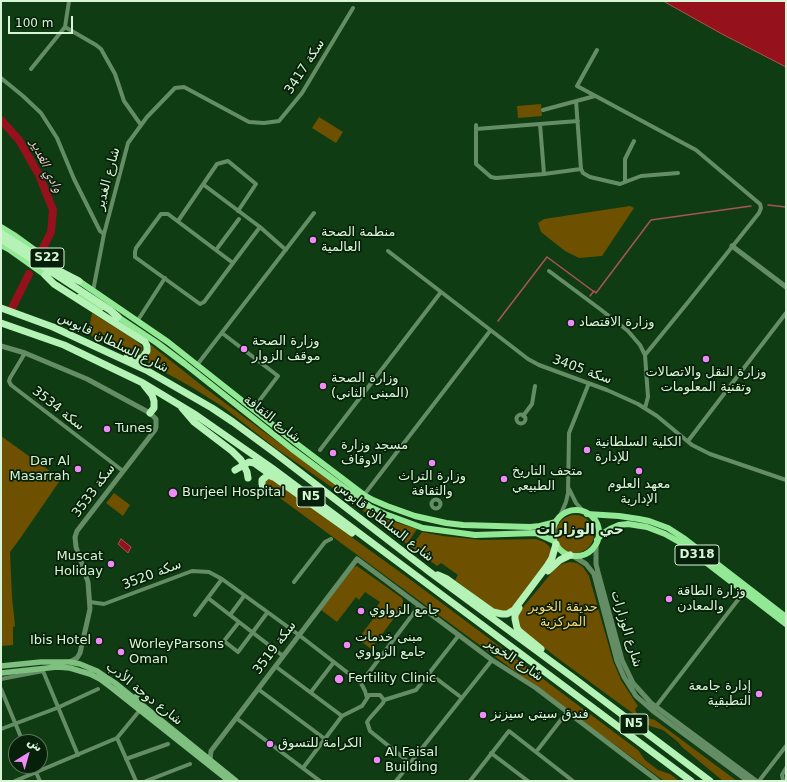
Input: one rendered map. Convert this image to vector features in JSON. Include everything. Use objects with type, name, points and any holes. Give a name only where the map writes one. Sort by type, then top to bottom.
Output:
[{"type":"highway","points":[[1,233],[58,270],[79,281]]},
{"type":"highway","points":[[1,239],[110,310],[118,317]]},
{"type":"highway","points":[[45,275],[54,284],[143,340],[147,346],[145,356],[138,360],[119,354],[112,354]]},
{"type":"highway","points":[[67,283],[87,294],[93,291]]},
{"type":"highway","name":"شارع السلطان قابوس","points":[[1,308],[52,327],[146,370],[212,408],[281,458],[430,573],[558,666],[710,781]]},
{"type":"highway","name":"شارع السلطان قابوس","points":[[1,322],[64,345],[143,383],[178,403],[260,459],[691,781]]},
{"type":"highway","points":[[1,326],[14,327]]},
{"type":"highway","points":[[143,383],[152,395],[154,401],[154,408],[150,413]]},
{"type":"highway","points":[[178,403],[189,417],[232,451],[243,464],[248,478]]},
{"type":"highway","points":[[235,470],[243,464],[249,462],[254,463],[337,524],[402,565]]},
{"type":"highway","points":[[263,488],[262,480],[265,476],[268,475],[274,477]]},
{"type":"highway","points":[[430,573],[447,579],[493,612],[498,614],[506,614],[514,610],[547,566],[554,554],[555,543]]},
{"type":"highway","points":[[558,666],[550,656],[519,631],[515,619],[517,611],[546,572],[555,564],[572,556]]},
{"type":"main road","name":"S22","points":[[1,227],[93,291]]},
{"type":"main road","name":"شارع الثقافة","points":[[1,245],[72,293],[118,317],[148,337],[185,364],[321,471],[360,500],[381,512],[413,525],[439,531],[475,535],[536,533],[555,543]]},
{"type":"main road","points":[[1,249],[24,260]]},
{"type":"main road","name":"شارع الثقافة","points":[[93,291],[138,320],[168,342],[364,495],[401,512],[427,520],[446,523],[462,525],[530,527],[540,526],[557,520]]},
{"type":"main road","points":[[321,471],[359,496],[364,495],[366,501],[381,512]]},
{"type":"main road","name":"D318","points":[[557,520],[563,514],[572,511],[649,521],[668,528],[685,539],[755,593],[763,603],[786,624]]},
{"type":"main road","points":[[586,513],[597,525],[597,542]]},
{"type":"main road","points":[[557,520],[553,531],[555,543],[562,551],[572,556]]},
{"type":"main road","name":"D318","points":[[572,556],[578,556],[588,552],[602,534],[619,525],[637,525],[656,530],[681,543],[744,592],[786,617]]},
{"type":"main road","points":[[741,582],[744,592],[748,591],[755,593]]},
{"type":"main road","name":"شارع دوحة الأدب","points":[[1,666],[41,662],[70,662],[89,668],[115,683],[236,781]]},
{"type":"main road","name":"شارع دوحة الأدب","points":[[1,673],[58,667],[80,671],[100,679],[229,781]]},
{"type":"main road","points":[[134,699],[140,692]]},
{"type":"street","points":[[30,69],[65,27],[70,1]]},
{"type":"street","name":"سكة 3417","points":[[175,88],[184,87],[249,122],[264,123],[279,121],[302,93],[353,8]]},
{"type":"street","points":[[65,27],[101,49],[115,74],[124,101],[141,126]]},
{"type":"street","points":[[597,50],[577,86],[696,150],[760,204],[761,208],[645,355]]},
{"type":"street","points":[[1,78],[41,113],[57,138],[74,179],[100,232],[104,234]]},
{"type":"street","name":"شارع الغدير","points":[[93,291],[104,234],[128,143],[175,88]]},
{"type":"street","points":[[544,110],[596,96]]},
{"type":"street","points":[[576,101],[581,169],[583,173],[590,177],[620,184],[641,176],[678,173]]},
{"type":"street","points":[[578,121],[476,127],[476,164],[491,177],[496,178],[581,169]]},
{"type":"street","points":[[540,124],[544,174]]},
{"type":"street","points":[[625,182],[625,159],[634,141]]},
{"type":"street","points":[[178,221],[217,164],[228,162],[256,184],[238,210]]},
{"type":"street","points":[[204,185],[260,227],[286,250]]},
{"type":"street","points":[[197,365],[314,213]]},
{"type":"street","points":[[233,263],[168,214],[161,214],[136,248],[135,252],[136,257],[200,304],[204,302],[260,227]]},
{"type":"street","points":[[216,250],[239,219]]},
{"type":"street","points":[[732,246],[786,288]]},
{"type":"street","name":"سكة 3405","points":[[388,251],[528,359],[539,365],[624,397],[657,416],[692,445],[710,454],[786,480]]},
{"type":"street","points":[[549,271],[600,308],[628,331],[640,344],[645,355],[648,397],[644,408]]},
{"type":"street","points":[[138,320],[165,278]]},
{"type":"street","points":[[320,450],[441,292]]},
{"type":"street","points":[[688,441],[786,313]]},
{"type":"street","points":[[364,495],[490,331]]},
{"type":"street","points":[[222,332],[278,376],[253,409]]},
{"type":"street","points":[[1,346],[26,353],[87,379],[150,413]]},
{"type":"street","name":"سكة 3534","points":[[26,353],[10,378],[9,381],[11,385],[123,471]]},
{"type":"street","points":[[557,520],[566,502],[568,485],[569,433],[589,383]]},
{"type":"street","points":[[523,416],[532,404],[535,386]]},
{"type":"street","name":"سكة 3533","points":[[80,654],[90,609],[90,602],[88,582],[76,547],[76,534],[81,525],[156,427],[156,419],[150,413]]},
{"type":"street","points":[[568,485],[572,497],[586,513]]},
{"type":"street","points":[[294,582],[325,542],[331,539]]},
{"type":"street","name":"شارع الوزارات","points":[[597,542],[596,564],[599,576],[622,660],[633,683],[643,696],[656,707],[756,781]]},
{"type":"street","name":"شارع الوزارات","points":[[572,556],[586,564],[594,574],[617,661],[636,696],[653,711],[749,781]]},
{"type":"street","name":"شارع الخوير","points":[[357,559],[492,660],[536,688],[658,781]]},
{"type":"street","name":"سكة 3519","points":[[211,751],[357,559]]},
{"type":"street","name":"سكة 3520","points":[[90,602],[104,604],[192,570],[209,572],[222,579],[299,635],[360,682]]},
{"type":"street","points":[[195,615],[222,579]]},
{"type":"street","points":[[636,696],[655,709],[744,592]]},
{"type":"street","points":[[230,615],[244,596]]},
{"type":"street","points":[[208,598],[283,656]]},
{"type":"street","points":[[367,695],[360,682],[419,606]]},
{"type":"street","points":[[239,622],[224,642],[238,652],[267,613]]},
{"type":"street","points":[[410,763],[373,733],[368,727],[368,719],[384,700],[416,690],[459,635]]},
{"type":"street","points":[[70,662],[75,660],[80,654]]},
{"type":"street","points":[[80,654],[82,661],[89,668]]},
{"type":"street","points":[[396,781],[492,660]]},
{"type":"street","points":[[311,692],[334,662]]},
{"type":"street","points":[[275,666],[342,716]]},
{"type":"street","points":[[1,679],[43,670],[57,708],[78,755]]},
{"type":"street","points":[[429,673],[462,698]]},
{"type":"street","points":[[1,729],[57,708],[98,689]]},
{"type":"street","points":[[258,689],[325,739]]},
{"type":"street","points":[[1,690],[20,734]]},
{"type":"street","points":[[367,695],[380,695],[384,700]]},
{"type":"street","points":[[303,768],[342,716],[362,706],[367,695]]},
{"type":"street","points":[[48,768],[117,738],[140,710]]},
{"type":"street","points":[[536,752],[567,712]]},
{"type":"street","points":[[236,718],[320,781]]},
{"type":"street","points":[[470,781],[509,731],[572,781]]},
{"type":"street","points":[[117,738],[136,781]]},
{"type":"street","points":[[126,759],[168,744]]},
{"type":"street","points":[[759,781],[786,746]]},
{"type":"street","points":[[201,753],[211,751],[210,760]]},
{"type":"street","points":[[491,753],[528,781]]},
{"type":"street","points":[[146,781],[190,764]]},
{"type":"street","points":[[785,781],[782,775],[786,768]]},
{"type":"street","points":[[15,781],[33,774]]},
{"type":"green space","points":[[541,104],[542,116],[518,118],[517,106]]},
{"type":"green space","points":[[319,117],[343,132],[336,143],[312,128]]},
{"type":"green space","points":[[630,206],[634,208],[602,256],[579,258],[565,251],[541,232],[538,223],[544,219]]},
{"type":"green space","points":[[92,313],[135,340],[142,346],[140,354],[133,357],[94,338],[89,333]]},
{"type":"green space","points":[[151,345],[205,388],[371,511],[385,519],[417,529],[407,544],[337,491],[274,447],[223,407],[147,362]]},
{"type":"green space","points":[[1,436],[61,479],[10,552],[15,626],[13,627],[13,645],[1,646]]},
{"type":"green space","points":[[271,479],[411,580],[638,750],[645,760],[658,770],[670,774],[679,781],[664,781],[265,487],[265,480]]},
{"type":"green space","points":[[114,493],[130,505],[123,516],[106,503]]},
{"type":"green space","points":[[575,515],[585,518],[591,524],[594,534],[591,544],[585,550],[575,553],[565,550],[559,544],[556,534],[559,524],[565,518]]},
{"type":"green space","name":"حديقة الخوير المركزية","points":[[422,532],[482,540],[536,539],[549,546],[551,550],[550,557],[511,609],[502,612],[495,610],[455,580],[458,575],[441,563],[437,566],[411,547]]},
{"type":"green space","name":"حديقة الخوير المركزية","points":[[570,562],[577,563],[583,567],[589,576],[613,661],[621,680],[638,706],[635,709],[637,714],[655,720],[737,781],[723,781],[663,730],[650,726],[556,657],[520,628],[517,621],[524,606],[554,570],[562,564]]},
{"type":"green space","points":[[357,566],[402,598],[403,601],[403,606],[371,649],[358,639],[376,615],[373,612],[380,602],[365,592],[359,600],[356,597],[337,622],[321,610],[354,567]]},
{"type":"shaded area","points":[[663,1],[786,1],[786,67],[722,34]]},
{"type":"shaded area","points":[[121,539],[131,547],[128,553],[118,544]]},
{"type":"waterway","name":"وادي الغدير","points":[[1,120],[19,140],[39,175],[53,210],[51,232],[41,252]]},
{"type":"waterway","points":[[768,205],[786,207]]},
{"type":"waterway","points":[[590,296],[594,291],[596,293],[651,220],[751,206]]},
{"type":"waterway","points":[[498,321],[547,257],[593,291]]},
{"type":"waterway","name":"وادي الغدير","points":[[11,310],[29,274]]},
{"type":"place","name":"منطمة الصحة العالمية","points":[[313,240]]},
{"type":"place","name":"وزارة الاقتصاد","points":[[571,323]]},
{"type":"place","name":"وزارة الصحة موقف الزوار","points":[[244,349]]},
{"type":"place","name":"وزارة النقل والاتصالات وتقنية المعلومات","points":[[706,359]]},
{"type":"place","name":"وزارة الصحة (المبنى الثاني)","points":[[323,386]]},
{"type":"place","name":"Tunes","points":[[107,429]]},
{"type":"place","name":"الكلية السلطانية للإدارة","points":[[587,450]]},
{"type":"place","name":"مسجد وزارة الاوقاف","points":[[333,453]]},
{"type":"place","name":"وزارة التراث والثقافة","points":[[432,463]]},
{"type":"place","name":"Dar Al Masarrah","points":[[78,469]]},
{"type":"place","name":"معهد العلوم الإدارية","points":[[639,471]]},
{"type":"place","name":"متحف التاريخ الطبيعي","points":[[504,479]]},
{"type":"place","name":"Burjeel Hospital","points":[[173,493]]},
{"type":"place","name":"Muscat Holiday","points":[[111,564]]},
{"type":"place","name":"وزارة الطاقة والمعادن","points":[[669,599]]},
{"type":"place","name":"جامع الزواوي","points":[[361,611]]},
{"type":"place","name":"Ibis Hotel","points":[[99,641]]},
{"type":"place","name":"مبنى خدمات جامع الزواوي","points":[[347,645]]},
{"type":"place","name":"WorleyParsons Oman","points":[[121,652]]},
{"type":"place","name":"Fertility Clinic","points":[[339,679]]},
{"type":"place","name":"إدارة جامعة التطبقية","points":[[759,694]]},
{"type":"place","name":"فندق سيتي سيزنز","points":[[483,715]]},
{"type":"place","name":"الكرامة للتسوق","points":[[270,744]]},
{"type":"place","name":"Al Faisal Building","points":[[377,760]]},
{"type":"district","name":"حي الوزارات","points":[[580,530]]}]
